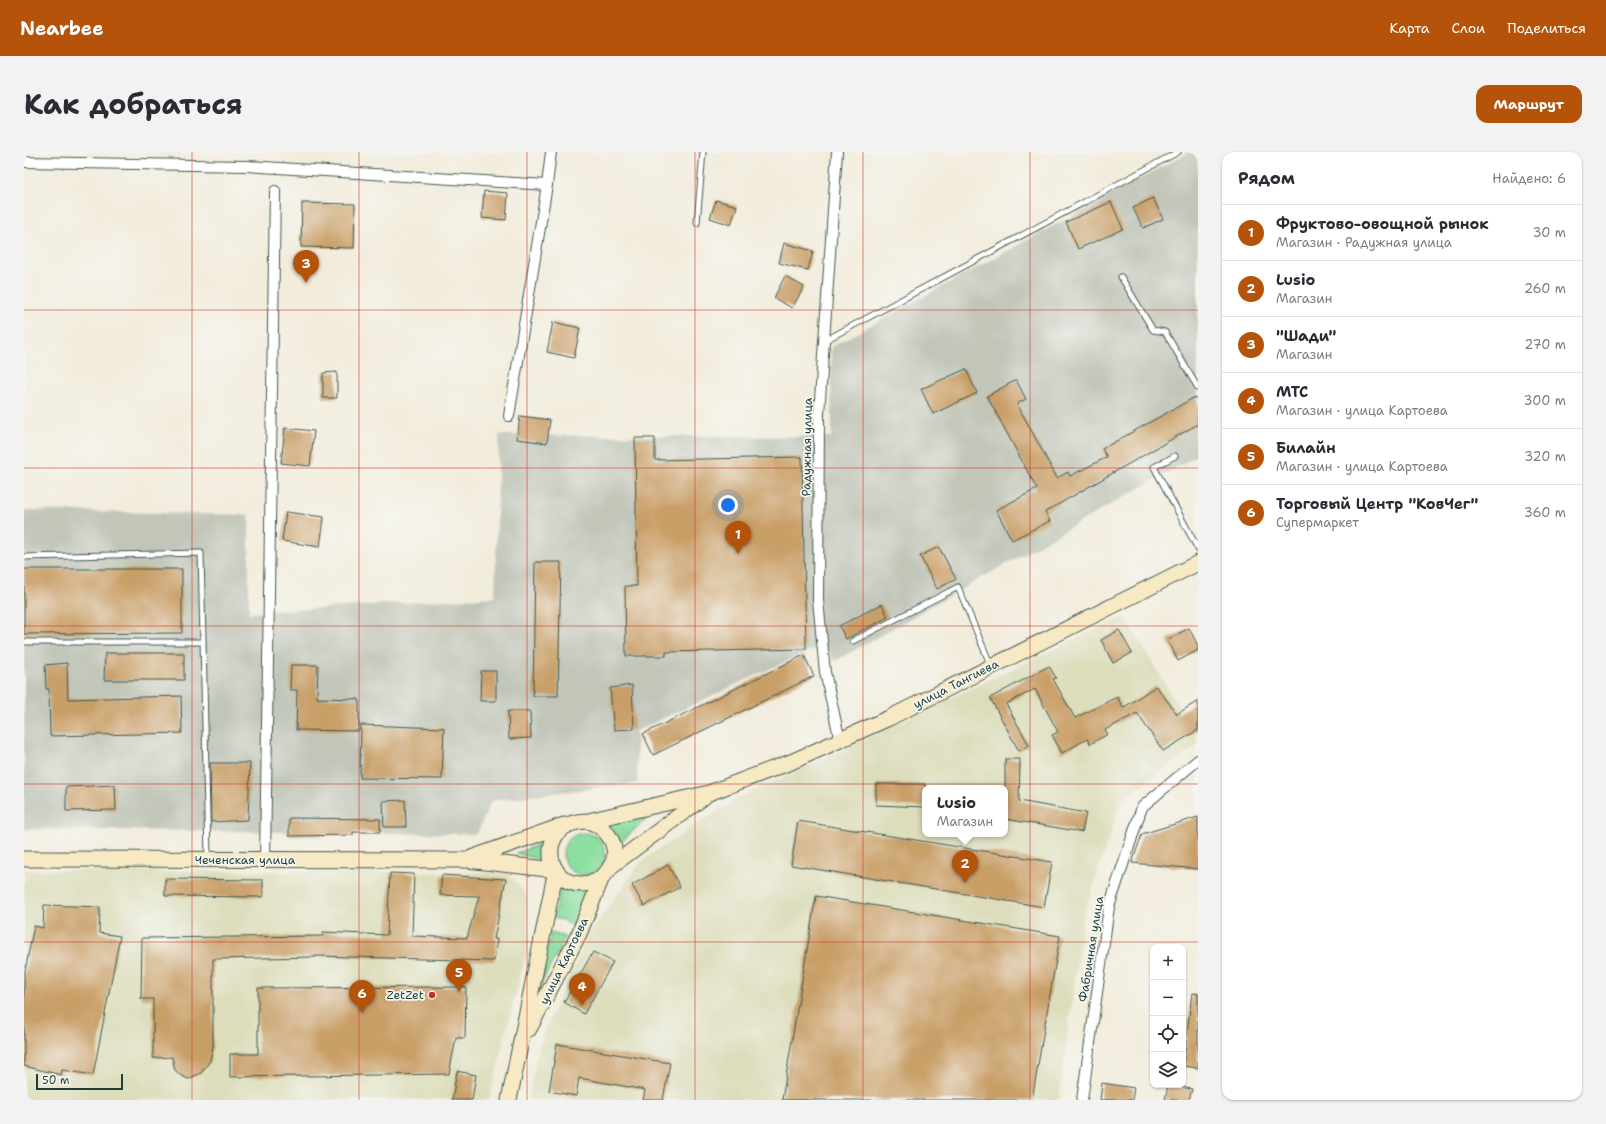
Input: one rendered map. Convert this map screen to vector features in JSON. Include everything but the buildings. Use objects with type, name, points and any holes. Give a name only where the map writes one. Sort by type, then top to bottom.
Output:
[{"type":"main road","name":"улица Тангиева","points":[[709,793],[791,762],[889,718],[1198,563]]},
{"type":"main road","points":[[709,793],[606,872],[590,882],[578,884],[562,877],[556,870],[552,861],[550,850],[558,831],[566,824],[577,821],[588,821],[709,793]]},
{"type":"main road","points":[[588,821],[597,824],[605,830],[611,838],[614,848],[614,857],[606,872]]},
{"type":"main road","name":"Чеченская улица","points":[[467,860],[566,824]]},
{"type":"main road","name":"Чеченская улица","points":[[24,859],[265,861],[467,860],[556,870]]},
{"type":"main road","name":"улица Картоева","points":[[509,1100],[522,1044],[556,870]]},
{"type":"main road","name":"улица Картоева","points":[[522,1044],[579,934],[606,872]]},
{"type":"street","points":[[509,416],[547,185],[551,152]]},
{"type":"street","name":"Радужная улица","points":[[837,152],[820,414],[818,600],[825,672],[840,741]]},
{"type":"street","points":[[24,162],[247,166],[547,185]]},
{"type":"street","points":[[265,861],[275,191]]},
{"type":"street","name":"Фабричная улица","points":[[1082,1100],[1109,907],[1142,807],[1198,760]]},
{"type":"lane","points":[[697,223],[704,152]]},
{"type":"lane","points":[[824,342],[1178,152]]},
{"type":"lane","points":[[1121,277],[1153,330],[1164,332],[1198,388]]},
{"type":"lane","points":[[1175,456],[1154,467],[1198,549]]},
{"type":"lane","points":[[24,557],[200,553],[208,860]]},
{"type":"lane","points":[[852,641],[958,588],[992,667]]},
{"type":"lane","points":[[24,642],[203,642]]},
{"type":"shaded area","points":[[1189,152],[1198,152],[1198,455],[835,661],[822,645],[636,731],[637,783],[491,801],[477,834],[24,829],[24,510],[249,515],[249,613],[495,597],[499,435],[832,437],[831,347]]},
{"type":"shaded area","points":[[1125,616],[1198,740],[1198,745],[1122,799],[1083,916],[1059,1100],[528,1100],[536,1058],[544,1032],[589,933],[643,860],[738,798]]},
{"type":"shaded area","points":[[24,870],[506,873],[518,884],[527,897],[529,941],[489,1100],[24,1100]]},
{"type":"green space","points":[[647,818],[618,845],[615,832],[607,822]]},
{"type":"green space","points":[[580,833],[588,833],[599,839],[605,850],[605,858],[599,869],[588,875],[580,875],[569,869],[563,858],[563,850],[569,839]]},
{"type":"green space","points":[[548,841],[547,862],[516,853]]},
{"type":"green space","points":[[562,882],[589,889],[572,926],[563,920],[553,918]]},
{"type":"green space","points":[[551,933],[565,937],[535,997]]},
{"type":"place","name":"\"Шади\"","points":[[306,283]]},
{"type":"place","name":"Фруктово-овощной рынок","points":[[738,554]]},
{"type":"place","name":"Lusio","points":[[965,883]]},
{"type":"place","name":"Билайн","points":[[459,992]]},
{"type":"place","name":"ZetZet","points":[[432,995]]},
{"type":"place","name":"МТС","points":[[582,1006]]},
{"type":"place","name":"Торговый Центр \"КовЧег\"","points":[[362,1013]]}]
